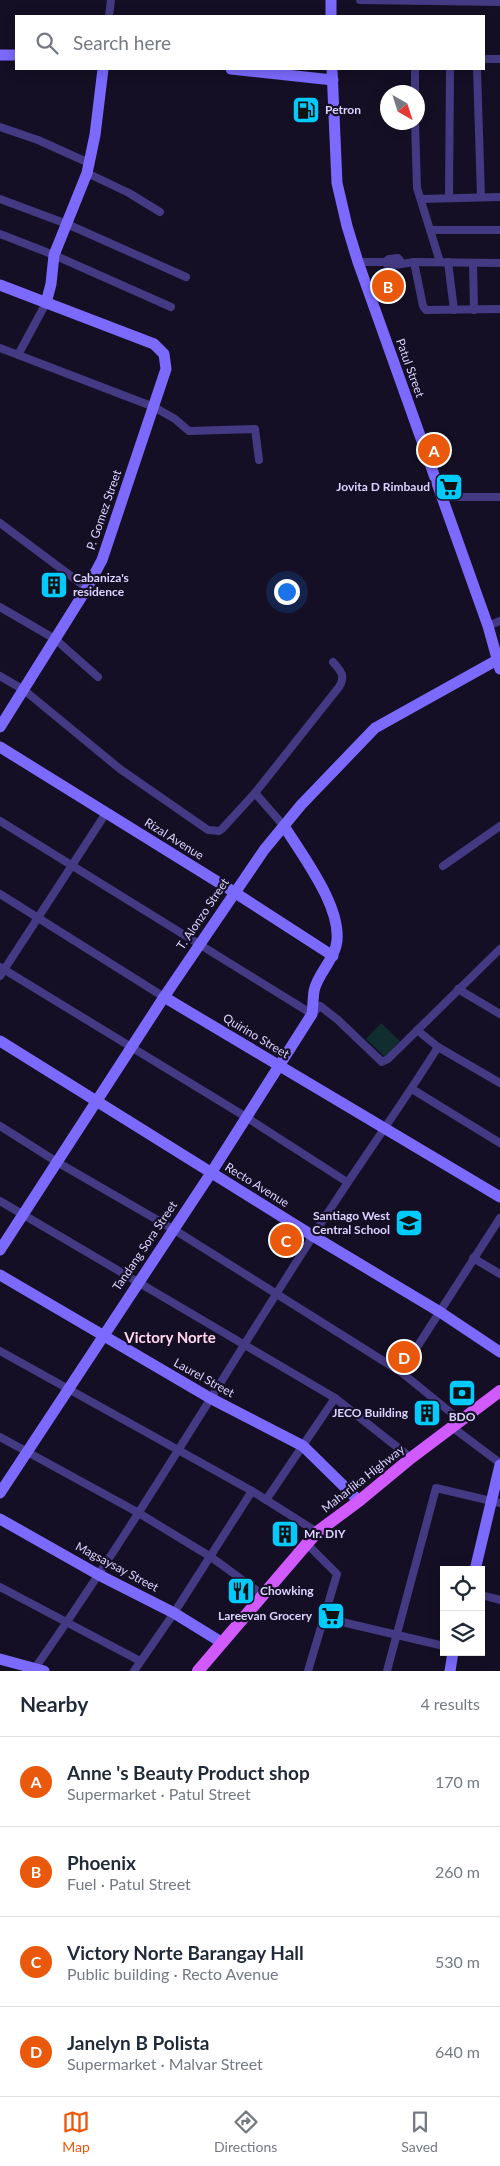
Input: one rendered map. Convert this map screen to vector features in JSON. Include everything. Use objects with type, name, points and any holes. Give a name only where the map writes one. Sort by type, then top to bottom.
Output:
[{"type":"main road","name":"Maharlika Highway","points":[[198,1671],[316,1532],[359,1501],[411,1458],[500,1391]]},
{"type":"street","points":[[109,15],[111,0]]},
{"type":"street","points":[[331,0],[331,15]]},
{"type":"street","points":[[360,0],[500,2]]},
{"type":"street","points":[[0,55],[15,55]]},
{"type":"street","points":[[485,59],[500,59]]},
{"type":"street","points":[[18,354],[46,303],[51,284],[54,255],[88,168],[103,70]]},
{"type":"street","points":[[251,70],[333,74]]},
{"type":"street","points":[[414,70],[415,85]]},
{"type":"street","points":[[449,197],[450,70]]},
{"type":"street","points":[[477,70],[481,197]]},
{"type":"street","name":"Patul Street","points":[[333,74],[337,183],[347,226],[358,262],[488,626],[498,665]]},
{"type":"street","points":[[0,128],[38,140],[160,212]]},
{"type":"street","points":[[415,130],[416,176],[430,230],[444,262],[454,310]]},
{"type":"street","points":[[421,198],[500,197]]},
{"type":"street","points":[[0,199],[67,224],[186,277]]},
{"type":"street","points":[[430,230],[500,230]]},
{"type":"street","points":[[0,234],[54,255],[171,307]]},
{"type":"street","points":[[358,262],[385,262],[389,266],[402,262],[500,264]]},
{"type":"street","points":[[414,262],[424,309],[428,311],[500,309]]},
{"type":"street","points":[[473,263],[474,310]]},
{"type":"street","points":[[0,285],[46,303]]},
{"type":"street","name":"P. Gomez Street","points":[[0,727],[87,588],[102,560],[166,369],[164,354],[154,344],[46,303]]},
{"type":"street","points":[[0,348],[154,407],[194,432],[255,429],[259,460]]},
{"type":"street","points":[[442,497],[500,497]]},
{"type":"street","points":[[0,523],[87,588]]},
{"type":"street","points":[[0,607],[55,639],[98,677]]},
{"type":"street","points":[[488,626],[500,622]]},
{"type":"street","points":[[0,676],[24,690],[120,769],[208,830],[214,832],[222,829],[255,793],[342,682],[342,672],[333,662]]},
{"type":"street","name":"T. Alonzo Street","points":[[0,1250],[131,1046],[234,892],[284,826],[345,757],[375,728],[498,665]]},
{"type":"street","name":"Rizal Avenue","points":[[0,747],[234,892],[332,956]]},
{"type":"street","points":[[255,793],[284,826],[332,909],[337,941],[332,956],[314,989],[312,1014]]},
{"type":"street","points":[[106,813],[1,971],[131,1046],[348,1182]]},
{"type":"street","points":[[0,821],[73,864],[199,945],[312,1014]]},
{"type":"street","points":[[443,866],[500,826]]},
{"type":"street","name":"Quirino Street","points":[[0,894],[279,1067],[500,1198]]},
{"type":"street","points":[[312,1014],[320,1006],[338,1020],[382,1062],[388,1059],[500,948]]},
{"type":"street","points":[[458,989],[500,1014]]},
{"type":"street","name":"Tandang Sora Street","points":[[0,1493],[102,1335],[211,1173],[312,1014]]},
{"type":"street","points":[[417,1030],[438,1047],[500,1083]]},
{"type":"street","name":"Recto Avenue","points":[[0,1041],[312,1236],[440,1312],[500,1352]]},
{"type":"street","points":[[0,1659],[37,1670],[67,1621],[99,1575],[312,1236],[412,1089],[438,1047]]},
{"type":"street","points":[[412,1089],[500,1143]]},
{"type":"street","points":[[0,1126],[57,1162],[173,1228],[401,1372],[500,1464],[496,1502],[475,1566]]},
{"type":"street","points":[[0,1201],[245,1343],[335,1398],[411,1458]]},
{"type":"street","points":[[401,1372],[500,1218]]},
{"type":"street","points":[[473,1258],[500,1274]]},
{"type":"street","name":"Laurel Street","points":[[0,1275],[210,1398],[303,1446],[359,1501]]},
{"type":"street","points":[[0,1351],[252,1491],[316,1532]]},
{"type":"street","points":[[266,1500],[335,1398]]},
{"type":"street","points":[[0,1437],[137,1512],[211,1557],[262,1595]]},
{"type":"street","points":[[387,1671],[436,1488],[496,1502]]},
{"type":"street","points":[[134,1671],[211,1557],[252,1491]]},
{"type":"street","name":"Magsaysay Street","points":[[0,1519],[99,1575],[174,1613],[221,1642]]},
{"type":"street","points":[[306,1543],[337,1574],[308,1671]]},
{"type":"street","points":[[0,1588],[67,1621],[140,1661]]},
{"type":"street","points":[[485,1596],[500,1600]]},
{"type":"street","points":[[325,1618],[440,1645]]},
{"type":"street","points":[[450,1671],[452,1656]]},
{"type":"green space","points":[[381,1023],[400,1041],[385,1057],[366,1039]]},
{"type":"place","name":"Petron","points":[[306,110]]},
{"type":"place","name":"Phoenix","points":[[388,286]]},
{"type":"place","name":"Anne 's Beauty Product shop","points":[[434,450]]},
{"type":"place","name":"Jovita D Rimbaud","points":[[449,487]]},
{"type":"place","name":"Cabaniza's residence","points":[[54,585]]},
{"type":"place","name":"Santiago West Central School","points":[[409,1223]]},
{"type":"place","name":"Victory Norte Barangay Hall","points":[[286,1240]]},
{"type":"place","name":"Janelyn B Polista","points":[[404,1357]]},
{"type":"place","name":"BDO","points":[[462,1393]]},
{"type":"place","name":"JECO Building","points":[[427,1413]]},
{"type":"place","name":"Mr. DIY","points":[[285,1534]]},
{"type":"place","name":"Chowking","points":[[241,1591]]},
{"type":"place","name":"Lareevan Grocery","points":[[331,1616]]},
{"type":"district","name":"Victory Norte","points":[[170,1338]]}]
